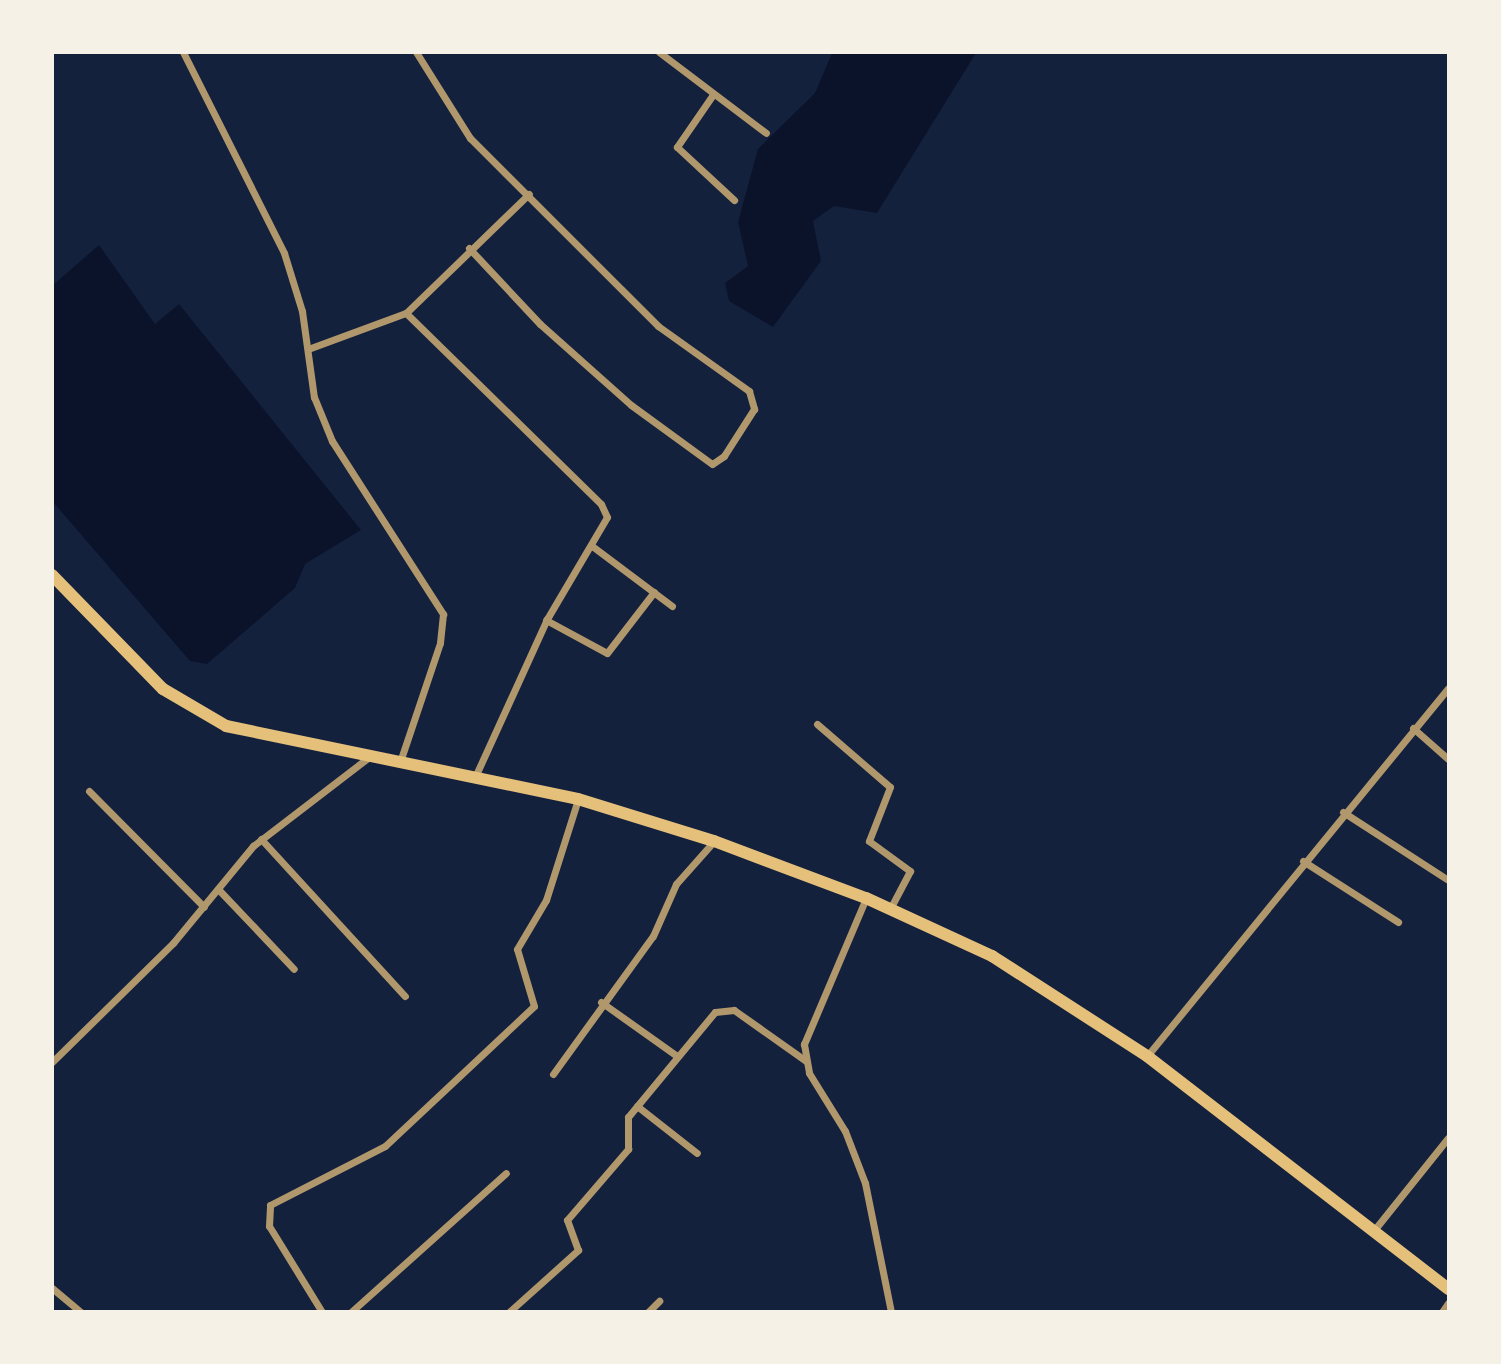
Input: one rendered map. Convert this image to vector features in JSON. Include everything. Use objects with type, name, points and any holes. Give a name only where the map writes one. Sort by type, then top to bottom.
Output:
[{"type":"highway","points":[[52,575],[186,707],[259,735],[578,799],[714,841],[866,898],[992,956],[1147,1056],[1375,1229],[1448,1289]]},
{"type":"street","points":[[183,52],[285,253],[308,349],[314,397],[332,441],[443,614],[440,643],[400,762]]},
{"type":"street","points":[[416,52],[456,122],[658,327],[749,391],[754,409],[718,461],[704,460],[596,375],[469,248]]},
{"type":"street","points":[[659,52],[712,96],[766,133]]},
{"type":"street","points":[[712,96],[677,148],[734,200]]},
{"type":"street","points":[[308,349],[405,313],[469,248],[529,194]]},
{"type":"street","points":[[405,313],[601,504],[607,517],[546,620],[475,777]]},
{"type":"street","points":[[592,546],[671,606]]},
{"type":"street","points":[[546,620],[607,653],[654,592]]},
{"type":"street","points":[[1147,1056],[1343,812],[1448,688]]},
{"type":"street","points":[[817,724],[890,787],[869,841],[910,870],[890,909]]},
{"type":"street","points":[[1413,729],[1448,759]]},
{"type":"street","points":[[52,1062],[204,907],[261,839],[369,757]]},
{"type":"street","points":[[89,791],[204,907]]},
{"type":"street","points":[[322,1311],[269,1226],[270,1205],[385,1146],[534,1006],[517,949],[547,901],[578,799]]},
{"type":"street","points":[[1343,812],[1448,880]]},
{"type":"street","points":[[261,839],[405,996]]},
{"type":"street","points":[[553,1074],[601,1002],[653,936],[676,884],[714,841]]},
{"type":"street","points":[[1303,861],[1398,922]]},
{"type":"street","points":[[218,889],[294,969]]},
{"type":"street","points":[[806,1061],[806,1031],[866,898]]},
{"type":"street","points":[[601,1002],[677,1056]]},
{"type":"street","points":[[509,1311],[578,1250],[567,1220],[628,1149],[625,1123],[677,1056],[723,1008],[745,1016],[806,1061],[856,1157],[891,1311]]},
{"type":"street","points":[[637,1106],[697,1153]]},
{"type":"street","points":[[1375,1229],[1448,1139]]},
{"type":"street","points":[[351,1311],[506,1173]]},
{"type":"street","points":[[52,1288],[81,1311]]},
{"type":"street","points":[[648,1311],[659,1301]]},
{"type":"street","points":[[1441,1311],[1448,1303]]},
{"type":"water","points":[[832,53],[976,53],[877,213],[834,206],[813,221],[821,261],[773,327],[729,301],[725,283],[748,266],[738,222],[758,149],[815,93]]},
{"type":"water","points":[[99,245],[155,324],[179,304],[361,530],[305,564],[295,588],[207,664],[190,661],[53,502],[53,285]]}]
